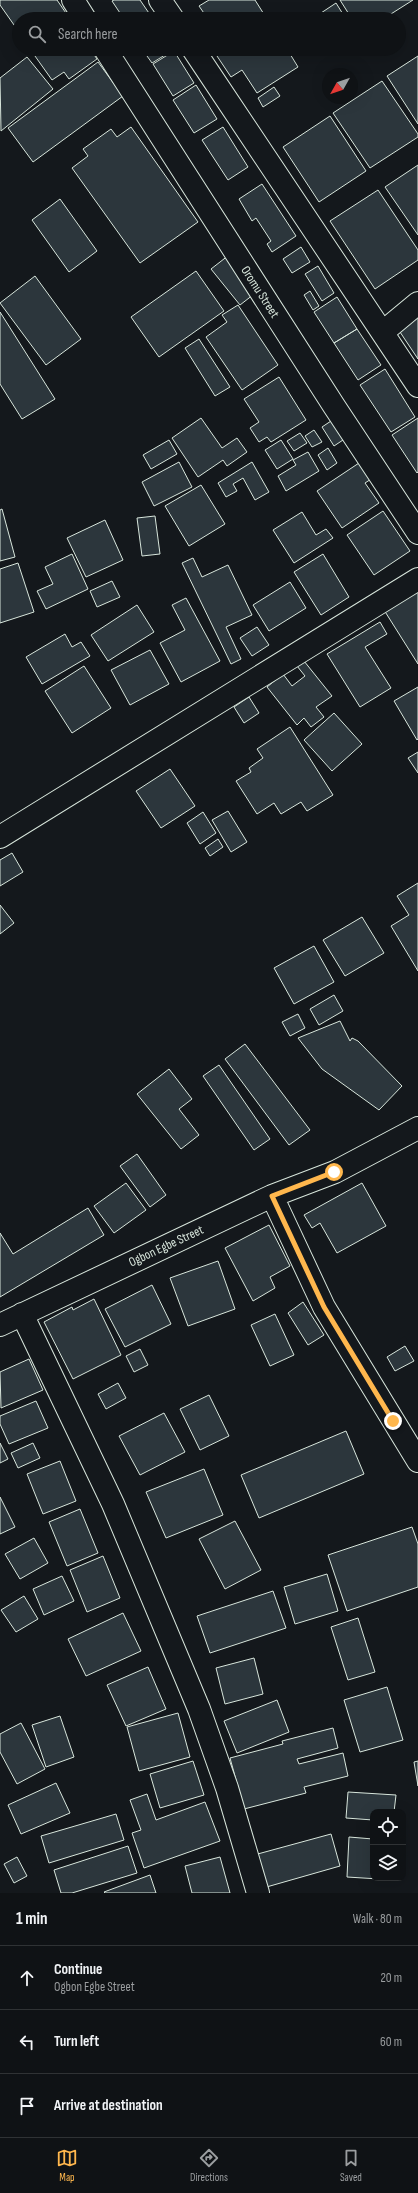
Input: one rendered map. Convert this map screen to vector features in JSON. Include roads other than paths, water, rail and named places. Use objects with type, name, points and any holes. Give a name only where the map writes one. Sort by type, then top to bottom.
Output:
[{"type":"street","points":[[73,0],[81,12]]},
{"type":"street","points":[[160,0],[168,12]]},
{"type":"street","name":"Oromu Street","points":[[109,56],[334,406],[418,533]]},
{"type":"street","points":[[198,56],[418,386]]},
{"type":"street","points":[[383,332],[418,303]]},
{"type":"street","points":[[1,836],[418,579]]},
{"type":"street","name":"Ogbon Egbe Street","points":[[0,1325],[272,1196],[334,1172],[409,1133]]},
{"type":"street","points":[[272,1196],[324,1307],[418,1461]]},
{"type":"street","points":[[22,1314],[113,1504],[199,1709],[227,1788],[258,1893]]}]
